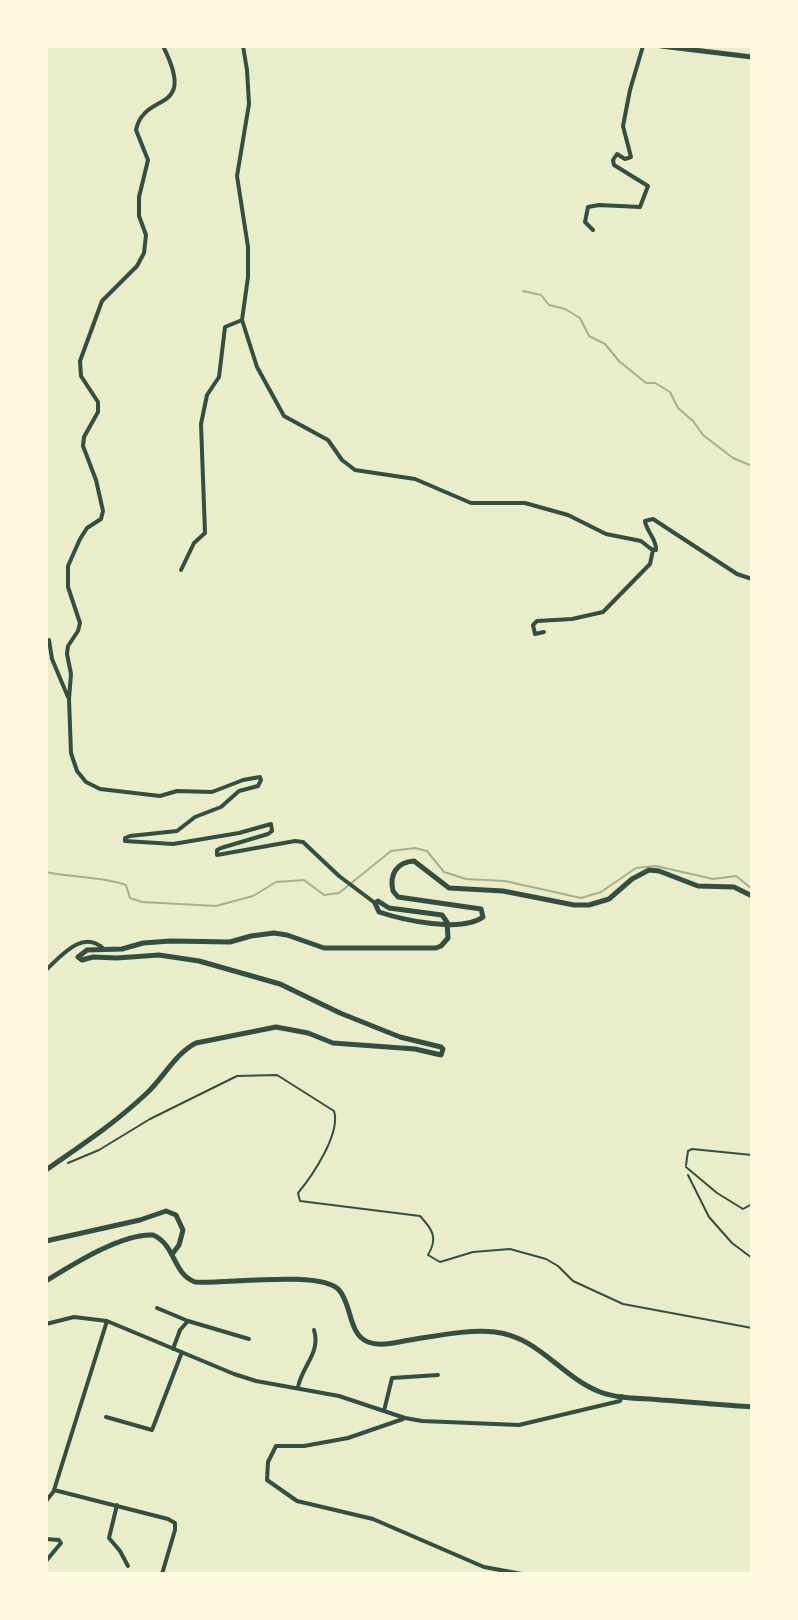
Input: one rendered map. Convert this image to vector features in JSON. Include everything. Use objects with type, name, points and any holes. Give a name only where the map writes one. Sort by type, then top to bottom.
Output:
[{"type":"street","points":[[163,46],[172,64],[176,84],[171,95],[140,119],[136,130],[148,160],[139,197],[139,216],[146,235],[144,253],[137,266],[102,301],[80,361],[81,376],[98,402],[98,412],[84,437],[83,446],[96,480],[103,511],[101,519],[91,524],[80,539],[68,566],[68,587],[80,623],[68,646],[67,661],[71,683],[73,763],[81,777],[92,786],[160,796],[177,791],[212,792],[257,776],[261,780],[258,786],[239,791],[221,807],[195,817],[177,831],[126,836],[126,843],[173,844],[239,833],[268,824],[273,827],[268,834],[221,848],[217,850],[217,855],[303,842],[339,876],[375,903],[379,912],[421,921],[460,924],[483,917],[481,909],[398,897],[393,891],[393,874],[400,864],[414,861],[449,888],[503,891],[574,905],[600,903],[649,870],[698,886],[734,887],[752,896]]},
{"type":"street","points":[[243,46],[249,104],[237,176],[248,247],[248,277],[242,320],[257,367],[284,416],[328,440],[342,460],[355,470],[415,479],[471,503],[525,503],[568,515],[606,534],[641,541],[653,550]]},
{"type":"street","points":[[593,230],[585,222],[588,207],[599,205],[634,209],[640,207],[647,192],[648,186],[614,165],[613,160],[617,154],[625,159],[631,157],[623,126],[643,46]]},
{"type":"street","points":[[661,46],[752,57]]},
{"type":"street","points":[[181,570],[194,543],[205,533],[201,424],[207,395],[219,377],[225,327],[242,320]]},
{"type":"street","points":[[544,632],[535,634],[533,625],[537,621],[572,619],[603,612],[650,564],[657,546],[645,525],[648,518],[737,574],[752,579]]},
{"type":"street","points":[[49,640],[52,659],[69,699]]},
{"type":"street","points":[[46,1170],[110,1127],[166,1075],[183,1052],[196,1043],[276,1027],[308,1033],[333,1043],[415,1049],[441,1055],[443,1049],[436,1045],[400,1037],[280,984],[199,961],[159,955],[82,960],[78,957],[87,950],[122,949],[143,943],[184,940],[230,942],[274,933],[324,948],[431,948],[445,943],[448,929],[445,917],[389,908],[378,901],[375,903]]},
{"type":"street","points":[[46,970],[75,943],[93,942],[104,949]]},
{"type":"street","points":[[46,1241],[140,1220],[166,1211],[176,1215],[183,1230],[181,1242],[173,1253]]},
{"type":"street","points":[[46,1281],[75,1264],[140,1235],[156,1236],[173,1253],[183,1275],[195,1282],[327,1281],[343,1295],[356,1332],[368,1342],[389,1343],[482,1331],[500,1333],[532,1344],[597,1390],[622,1396],[752,1407]]},
{"type":"street","points":[[157,1308],[188,1321],[249,1339]]},
{"type":"street","points":[[46,1324],[74,1317],[107,1321],[256,1381],[339,1396],[405,1418],[454,1424],[519,1425],[620,1401],[622,1396]]},
{"type":"street","points":[[46,1501],[54,1491],[107,1321]]},
{"type":"street","points":[[173,1349],[180,1330],[188,1321]]},
{"type":"street","points":[[298,1387],[302,1371],[313,1355],[314,1330]]},
{"type":"street","points":[[106,1417],[152,1430],[182,1352]]},
{"type":"street","points":[[384,1411],[392,1378],[438,1375]]},
{"type":"street","points":[[405,1418],[348,1438],[304,1446],[276,1446],[268,1462],[267,1480],[297,1501],[373,1519],[488,1567],[522,1574]]},
{"type":"street","points":[[54,1491],[117,1505],[175,1523],[162,1574]]},
{"type":"street","points":[[117,1505],[109,1538],[128,1566]]},
{"type":"street","points":[[46,1539],[61,1543],[46,1561]]},
{"type":"street","points":[[484,1574],[488,1567]]},
{"type":"lane","points":[[686,1167],[717,1193],[743,1209],[752,1204]]},
{"type":"path","points":[[62,1165],[99,1150],[150,1119],[237,1076],[277,1075],[334,1111],[337,1120],[333,1137],[298,1193],[300,1201],[420,1216],[433,1230],[435,1238],[428,1255],[440,1262],[482,1250],[510,1249],[546,1259],[573,1281],[623,1304],[752,1328]]},
{"type":"waterway","points":[[523,291],[541,295],[549,305],[565,309],[580,318],[589,336],[605,344],[619,361],[646,383],[655,383],[670,392],[678,408],[703,435],[733,458],[752,466]]},
{"type":"waterway","points":[[46,872],[126,885],[130,898],[142,902],[216,906],[253,896],[276,882],[304,880],[324,895],[339,893],[391,851],[415,848],[427,851],[444,872],[466,879],[505,881],[581,898],[601,892],[636,868],[656,866],[713,879],[736,876],[752,889]]}]
